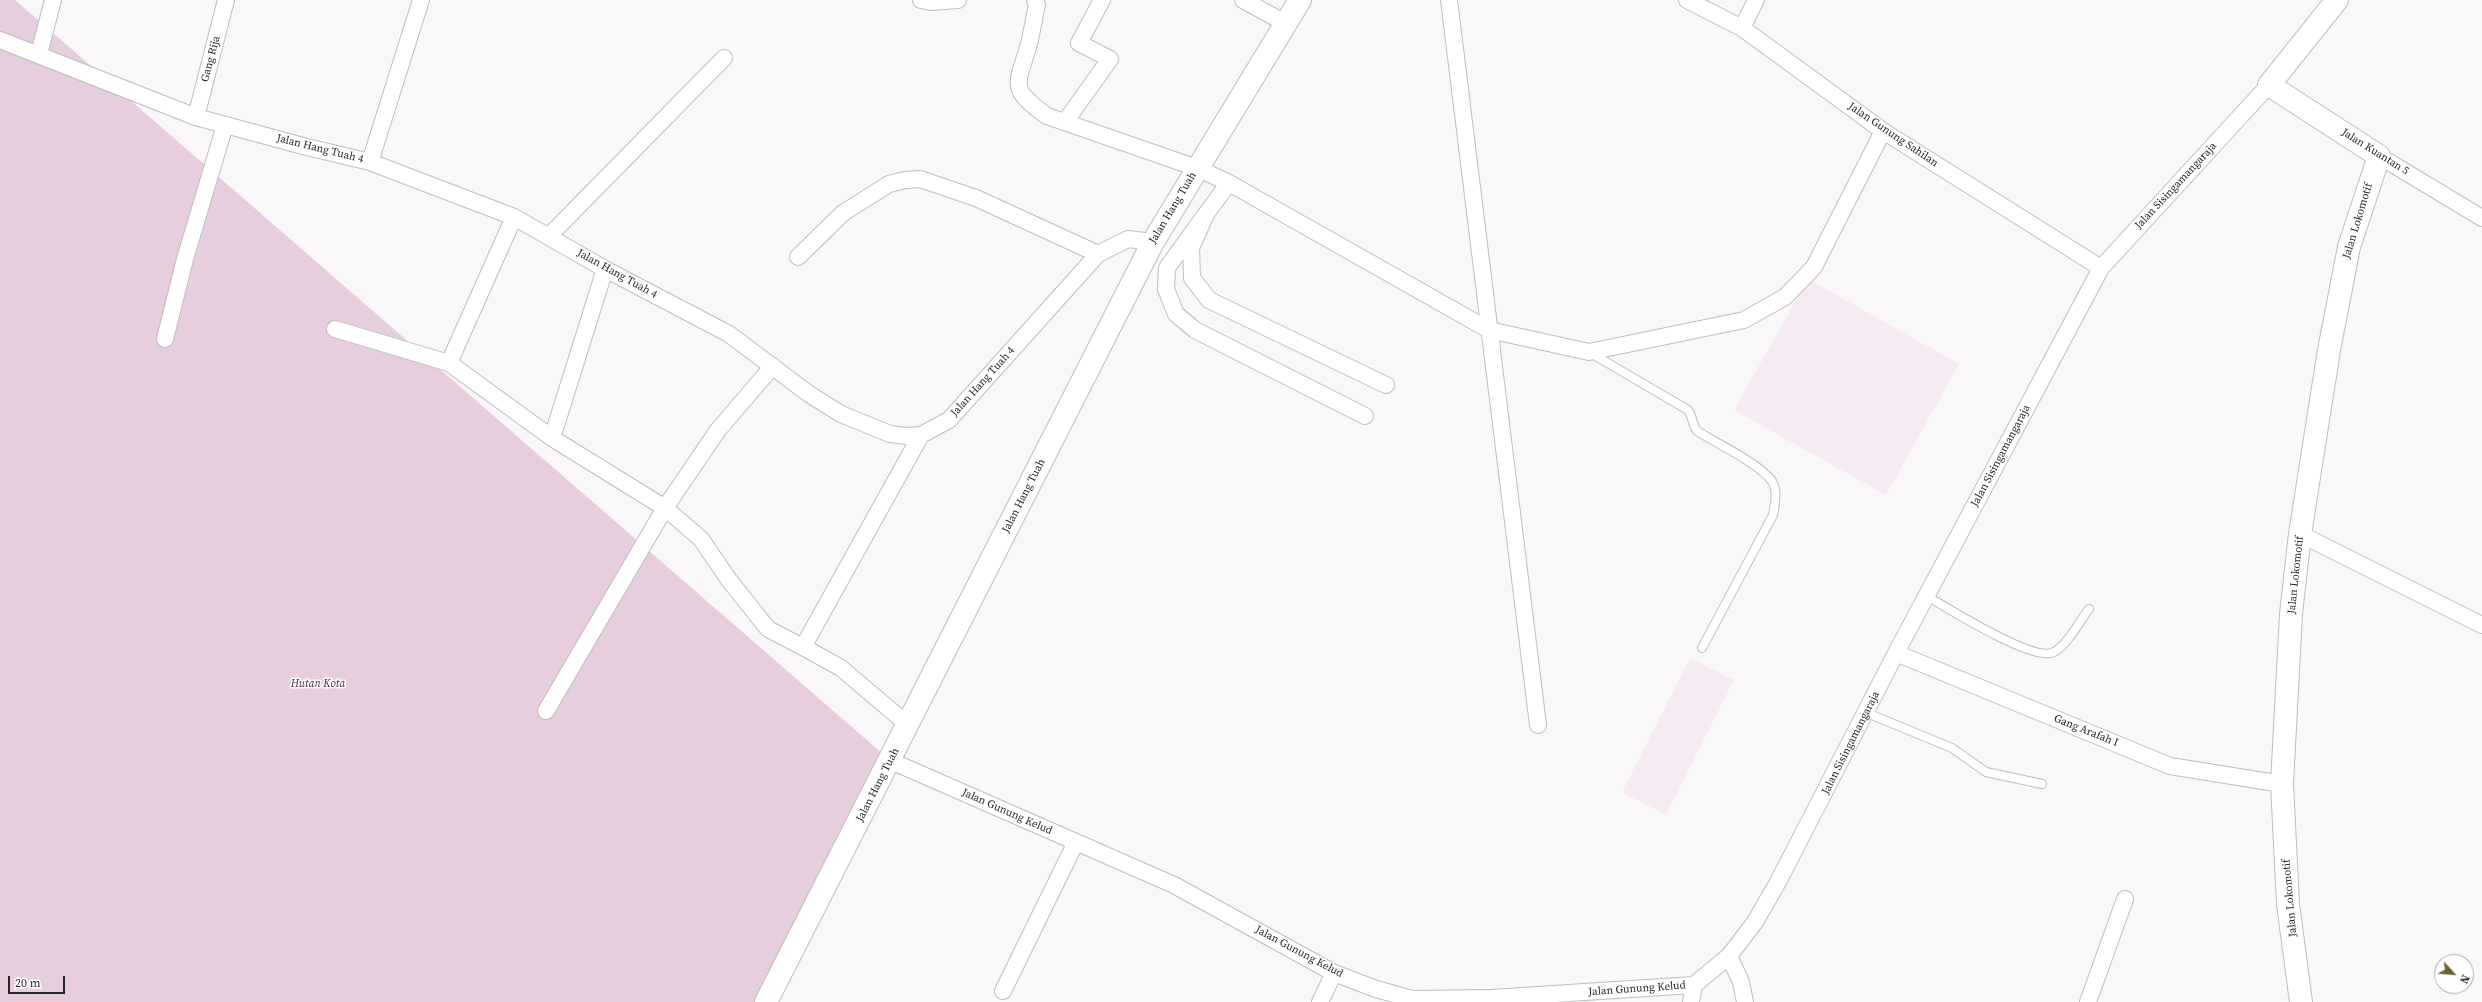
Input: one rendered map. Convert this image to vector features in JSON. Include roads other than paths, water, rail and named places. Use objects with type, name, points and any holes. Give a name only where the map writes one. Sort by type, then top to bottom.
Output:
[{"type":"main road","name":"Jalan Hang Tuah","points":[[766,1002],[891,761],[1153,242],[1197,168],[1287,24],[1300,0]]},
{"type":"main road","name":"Jalan Sisingamangaraja","points":[[2269,85],[2337,0]]},
{"type":"main road","name":"Jalan Kuantan 5","points":[[2269,85],[2379,156]]},
{"type":"main road","name":"Jalan Lokomotif","points":[[2301,1002],[2288,904],[2282,784],[2291,614],[2300,534],[2329,350],[2349,247],[2379,156]]},
{"type":"street","points":[[39,54],[53,0]]},
{"type":"street","name":"Gang Rija","points":[[196,117],[226,0]]},
{"type":"street","points":[[370,162],[422,0]]},
{"type":"street","points":[[921,0],[931,2],[958,0]]},
{"type":"street","points":[[1035,0],[1037,5],[1029,44],[1017,78],[1020,90],[1027,101],[1047,116],[1197,168],[1229,183],[1489,330],[1589,352],[1744,320],[1785,297],[1814,267],[1883,131]]},
{"type":"street","points":[[1065,122],[1110,59],[1079,43],[1102,0]]},
{"type":"street","points":[[1243,0],[1287,24]]},
{"type":"street","points":[[1449,0],[1538,725]]},
{"type":"street","name":"Jalan Gunung Sahilan","points":[[1687,0],[1742,28],[1883,131],[2101,268]]},
{"type":"street","points":[[1742,28],[1756,0]]},
{"type":"street","name":"Jalan Hang Tuah 4","points":[[0,40],[39,54],[196,117],[370,162],[514,217],[605,269],[729,334],[809,394],[841,414],[890,434],[907,436],[922,435],[949,420],[1098,254],[1128,239],[1153,242]]},
{"type":"street","points":[[548,236],[724,58]]},
{"type":"street","name":"Jalan Sisingamangaraja","points":[[1729,956],[1755,922],[1778,882],[1867,713],[1896,653],[2101,268],[2269,85]]},
{"type":"street","points":[[165,339],[185,259],[225,125]]},
{"type":"street","name":"Jalan Kuantan 5","points":[[2379,156],[2482,218]]},
{"type":"street","points":[[798,257],[843,213],[889,184],[905,180],[920,179],[976,198],[1098,254]]},
{"type":"street","points":[[1229,183],[1167,268],[1166,289],[1176,314],[1195,330],[1365,416]]},
{"type":"street","points":[[1206,214],[1191,248],[1192,278],[1209,300],[1386,384]]},
{"type":"street","points":[[449,363],[514,217]]},
{"type":"street","points":[[552,438],[605,269]]},
{"type":"street","points":[[335,329],[449,363],[552,438],[665,508],[701,539],[729,580],[768,629],[841,668],[908,725]]},
{"type":"street","points":[[546,711],[665,508],[718,430],[773,366]]},
{"type":"street","points":[[803,647],[922,435]]},
{"type":"street","points":[[2300,534],[2482,625]]},
{"type":"street","name":"Gang Arafah I","points":[[1896,653],[2170,766],[2282,784]]},
{"type":"street","name":"Jalan Gunung Kelud","points":[[891,761],[1174,885],[1334,973],[1376,989],[1412,999],[1491,1000],[1694,985],[1729,956]]},
{"type":"street","points":[[1003,991],[1076,842]]},
{"type":"street","points":[[2088,1002],[2125,899]]},
{"type":"street","points":[[1729,956],[1741,982],[1745,1002]]},
{"type":"street","points":[[1320,1002],[1334,973]]},
{"type":"street","points":[[1691,1002],[1694,985]]},
{"type":"lane","points":[[1589,352],[1688,410],[1693,417],[1693,427],[1696,431],[1759,469],[1772,482],[1776,498],[1773,515],[1702,648]]},
{"type":"lane","points":[[1927,596],[1981,628],[2035,652],[2052,653],[2059,648],[2089,609]]},
{"type":"lane","points":[[1867,713],[1952,748],[1986,772],[2042,784]]},
{"type":"park label","name":"Hutan Kota","points":[[318,684]]}]
